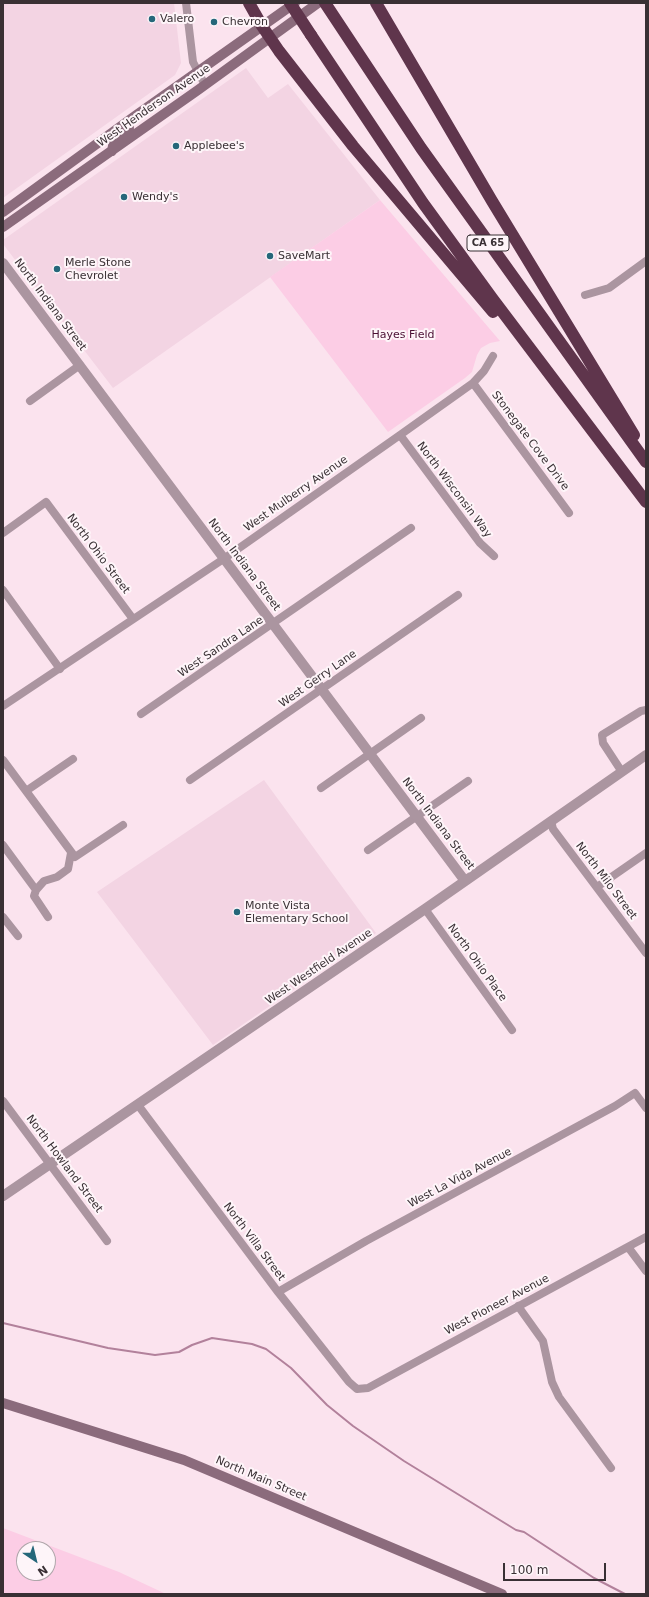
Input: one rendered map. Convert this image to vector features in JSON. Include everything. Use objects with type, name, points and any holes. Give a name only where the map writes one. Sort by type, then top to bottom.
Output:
[{"type":"highway","points":[[249,3],[270,38],[376,174],[480,296],[561,397],[589,426]]},
{"type":"highway","name":"CA 65","points":[[290,3],[423,202],[492,298],[646,502]]},
{"type":"highway","name":"CA 65","points":[[325,3],[421,148],[646,462]]},
{"type":"highway","points":[[376,3],[488,194],[646,455]]},
{"type":"main road","name":"West Henderson Avenue","points":[[3,212],[295,3]]},
{"type":"main road","name":"West Henderson Avenue","points":[[3,228],[318,3]]},
{"type":"main road","points":[[112,151],[114,141],[167,99],[173,89]]},
{"type":"main road","points":[[44,198],[52,189],[75,171],[80,162],[78,158]]},
{"type":"main road","name":"North Main Street","points":[[3,1403],[184,1460],[502,1594]]},
{"type":"street","points":[[186,3],[193,62],[205,85]]},
{"type":"street","points":[[585,295],[609,288],[646,261]]},
{"type":"street","name":"North Indiana Street","points":[[3,263],[465,881]]},
{"type":"street","name":"West Mulberry Avenue","points":[[3,706],[225,558],[473,383],[484,371],[493,356]]},
{"type":"street","points":[[30,401],[80,365]]},
{"type":"street","name":"Stonegate Cove Drive","points":[[473,383],[569,513]]},
{"type":"street","name":"North Wisconsin Way","points":[[400,435],[480,543],[494,556]]},
{"type":"street","name":"North Ohio Street","points":[[3,532],[46,502],[133,619]]},
{"type":"street","name":"West Sandra Lane","points":[[141,714],[411,528]]},
{"type":"street","points":[[3,590],[60,668]]},
{"type":"street","name":"West Gerry Lane","points":[[190,780],[458,595]]},
{"type":"street","points":[[622,772],[602,743],[602,735],[641,710],[646,710]]},
{"type":"street","points":[[321,788],[421,718]]},
{"type":"street","name":"West Westfield Avenue","points":[[3,1196],[425,909],[646,755]]},
{"type":"street","points":[[26,791],[73,759]]},
{"type":"street","points":[[3,760],[73,855]]},
{"type":"street","points":[[368,850],[468,781]]},
{"type":"street","name":"North Milo Street","points":[[551,821],[554,829],[645,951]]},
{"type":"street","points":[[48,917],[34,896],[36,890],[44,881],[57,878],[68,869],[73,855],[123,825]]},
{"type":"street","points":[[3,845],[36,890]]},
{"type":"street","points":[[597,887],[646,853]]},
{"type":"street","name":"North Ohio Place","points":[[425,909],[512,1030]]},
{"type":"street","points":[[3,917],[18,936]]},
{"type":"street","name":"West La Vida Avenue","points":[[278,1292],[366,1241],[616,1106],[635,1093],[646,1108]]},
{"type":"street","name":"North Howland Street","points":[[3,1101],[107,1241]]},
{"type":"street","name":"North Villa Street","points":[[138,1105],[278,1292],[349,1382],[357,1389]]},
{"type":"street","name":"West Pioneer Avenue","points":[[357,1389],[368,1388],[646,1237]]},
{"type":"street","points":[[628,1247],[646,1271]]},
{"type":"street","points":[[518,1306],[542,1341],[546,1351],[552,1382],[559,1397],[611,1468]]},
{"type":"shaded area","points":[[3,3],[174,3],[181,63],[175,75],[3,198]]},
{"type":"shaded area","points":[[246,68],[268,98],[288,84],[380,200],[113,388],[3,244],[3,240]]},
{"type":"shaded area","name":"Monte Vista Elementary School","points":[[264,780],[376,933],[213,1045],[97,892]]},
{"type":"green space","name":"Hayes Field","points":[[380,200],[500,341],[490,343],[481,348],[477,355],[472,372],[465,378],[388,432],[270,277]]},
{"type":"green space","points":[[3,1528],[37,1541],[16,1541],[16,1581],[56,1581],[56,1548],[119,1572],[166,1594],[3,1594]]},
{"type":"waterway","points":[[3,1323],[108,1348],[155,1355],[179,1352],[192,1345],[212,1338],[252,1344],[266,1349],[291,1368],[327,1405],[353,1426],[404,1461],[516,1530],[524,1532],[594,1578],[625,1594]]},
{"type":"place","name":"Valero","points":[[152,19]]},
{"type":"place","name":"Chevron","points":[[214,22]]},
{"type":"place","name":"Applebee's","points":[[176,146]]},
{"type":"place","name":"Wendy's","points":[[124,197]]},
{"type":"place","name":"SaveMart","points":[[270,256]]},
{"type":"place","name":"Merle Stone Chevrolet","points":[[57,269]]},
{"type":"place","name":"Monte Vista Elementary School","points":[[237,912]]}]
